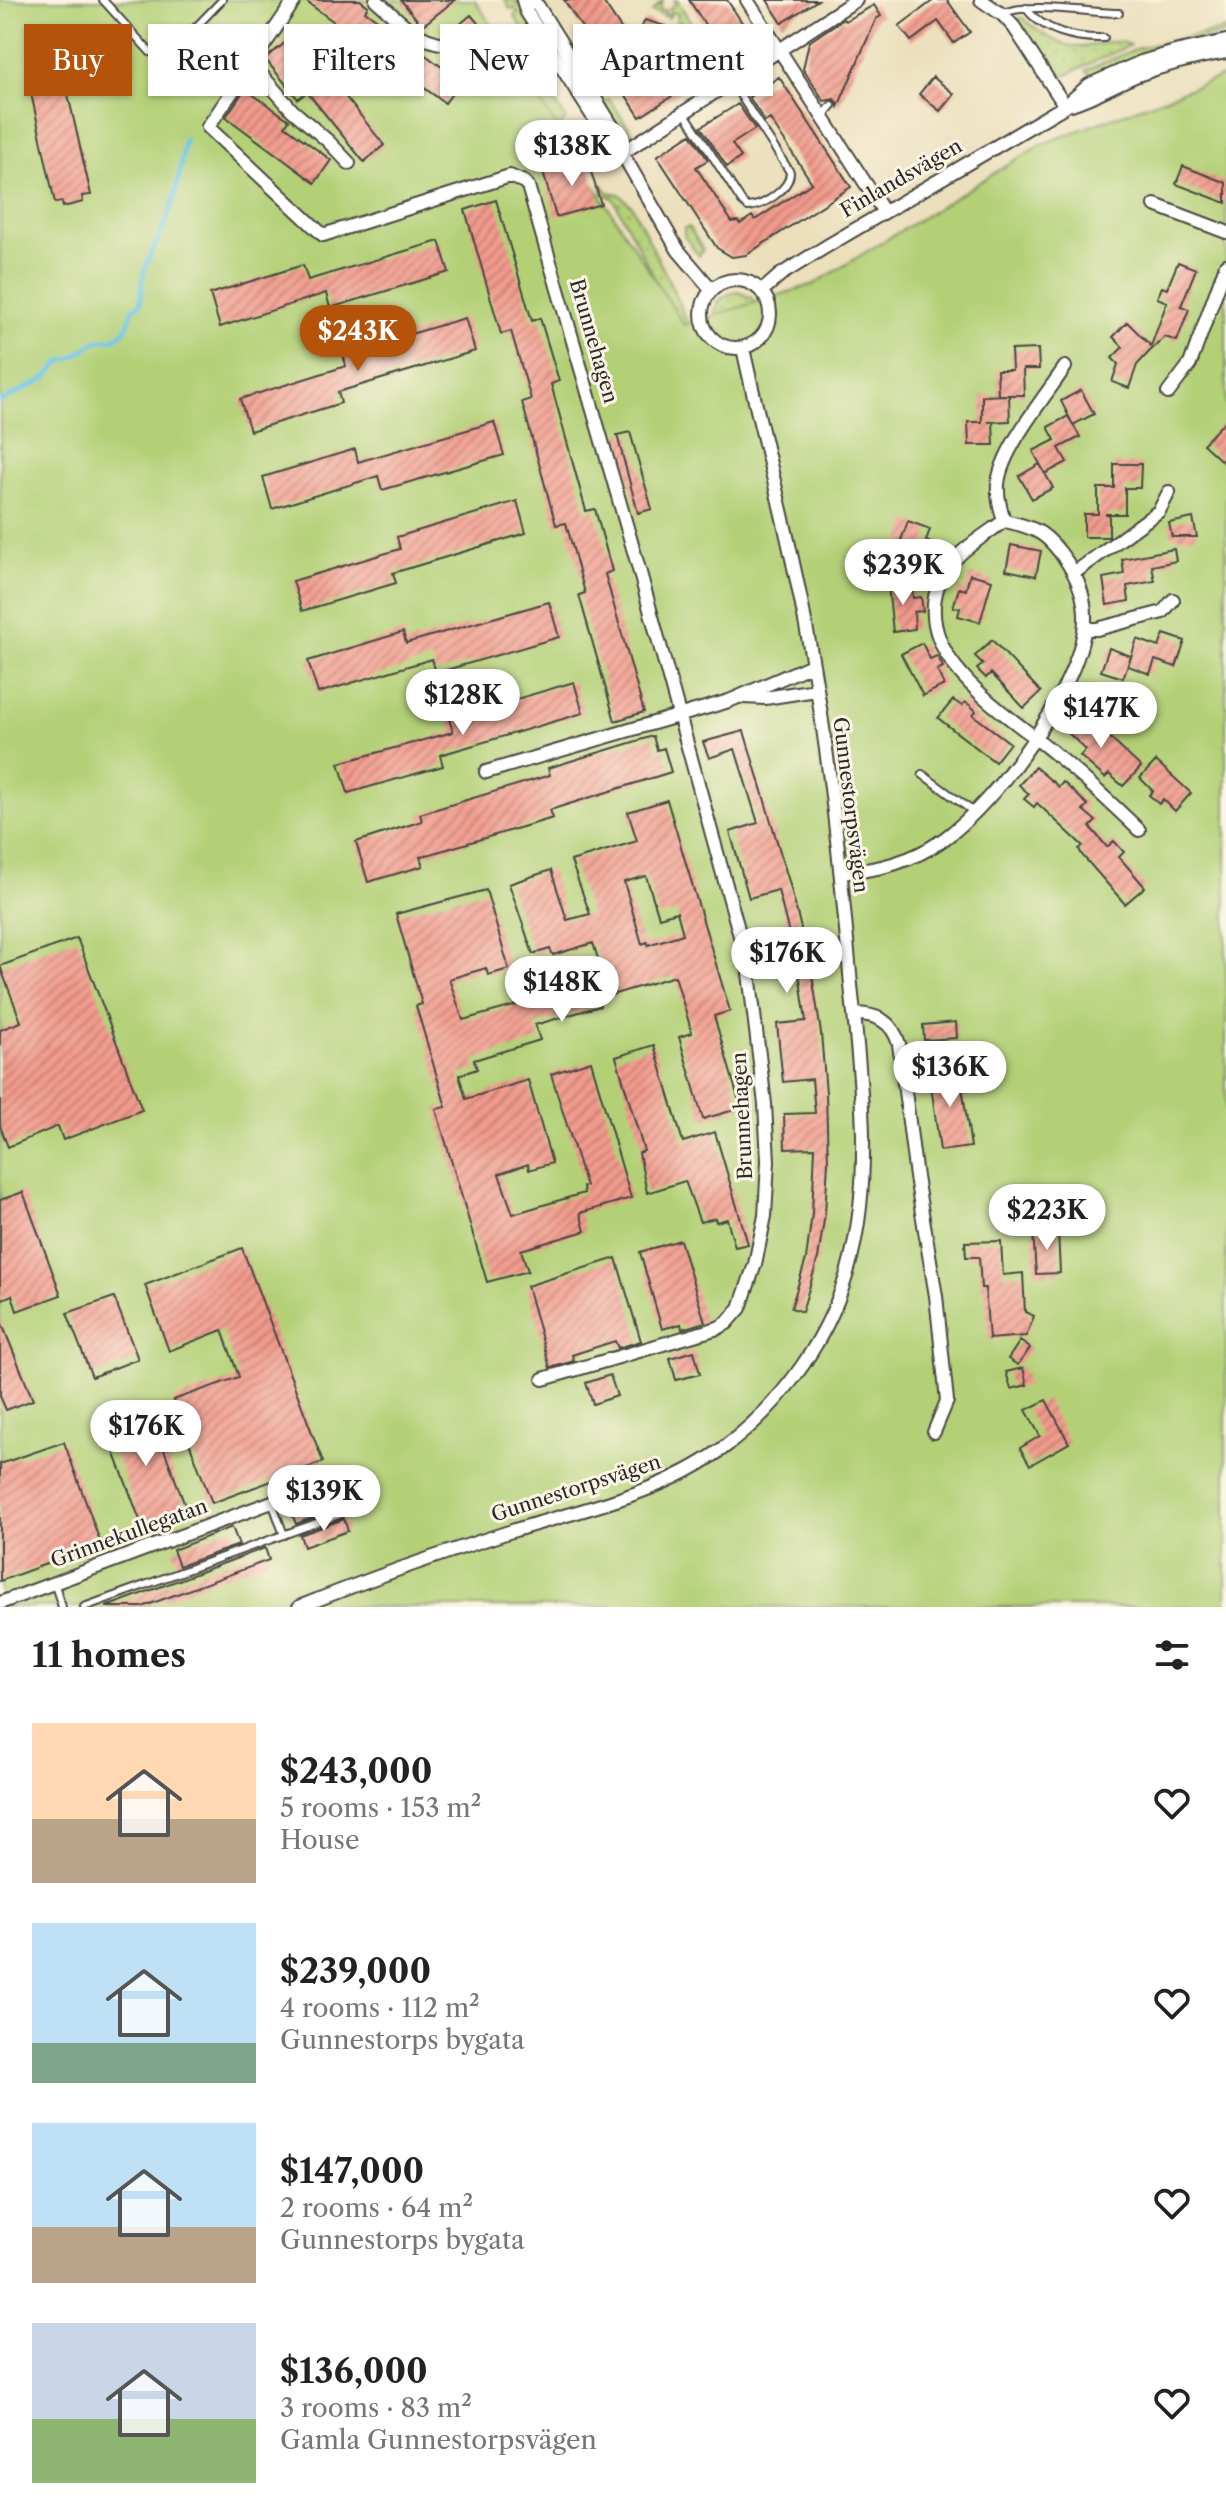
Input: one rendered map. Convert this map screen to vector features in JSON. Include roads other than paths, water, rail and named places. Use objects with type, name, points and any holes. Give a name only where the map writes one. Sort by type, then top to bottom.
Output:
[{"type":"street","points":[[268,40],[295,0]]},
{"type":"street","points":[[376,0],[416,35],[428,42],[440,43]]},
{"type":"street","points":[[523,0],[526,11],[604,134],[622,153]]},
{"type":"street","points":[[531,0],[538,6],[614,129],[622,153],[678,250],[712,290]]},
{"type":"street","points":[[747,0],[884,212]]},
{"type":"street","points":[[773,53],[818,30],[856,0]]},
{"type":"street","points":[[981,0],[1014,27],[1065,106]]},
{"type":"street","name":"Finlandsvägen","points":[[762,291],[780,275],[1065,106],[1089,85],[1141,62],[1226,41]]},
{"type":"street","name":"Finlandsvägen","points":[[1065,106],[1178,62],[1226,52]]},
{"type":"street","points":[[268,82],[292,110],[349,163]]},
{"type":"street","name":"Brunnehagen","points":[[230,96],[208,127],[323,235],[510,176],[528,186],[734,907],[748,965],[765,1104],[768,1161],[765,1216],[755,1264],[740,1308],[727,1323],[699,1335],[543,1379]]},
{"type":"street","points":[[622,153],[708,96]]},
{"type":"street","points":[[1155,205],[1226,232]]},
{"type":"street","points":[[1168,393],[1190,364],[1226,265]]},
{"type":"street","points":[[736,279],[750,282],[762,291],[770,304],[769,326],[760,339],[743,348],[726,347],[708,334],[702,313],[712,290],[736,279]]},
{"type":"street","name":"Gunnestorpsvägen","points":[[299,1607],[457,1548],[600,1505],[687,1471],[718,1452],[770,1407],[817,1343],[833,1310],[851,1258],[862,1177],[861,1102],[841,873],[804,616],[743,348]]},
{"type":"street","points":[[1004,521],[998,500],[998,482],[1004,459],[1065,367]]},
{"type":"street","points":[[1074,573],[1159,511],[1169,492]]},
{"type":"street","points":[[841,873],[873,870],[907,861],[944,839],[975,813],[1035,737],[1068,678],[1085,629],[1085,606],[1074,573],[1043,533],[1027,525],[1004,521],[963,551],[941,579],[935,602],[935,620],[940,639],[964,680],[975,691],[1035,737],[1139,830]]},
{"type":"street","points":[[1085,629],[1097,629],[1162,613],[1173,600]]},
{"type":"street","points":[[486,772],[743,697],[812,665]]},
{"type":"street","points":[[743,697],[765,698],[816,690]]},
{"type":"street","points":[[854,1014],[882,1018],[896,1033],[899,1044],[916,1177],[936,1296],[947,1401],[934,1432]]},
{"type":"street","name":"Grinnekullegatan","points":[[0,1603],[272,1502]]},
{"type":"lane","points":[[103,0],[150,52],[159,56],[169,55],[222,0]]},
{"type":"lane","points":[[1026,8],[1039,23],[1082,39],[1104,38]]},
{"type":"lane","points":[[1003,15],[1010,10],[1026,8],[1119,13]]},
{"type":"lane","points":[[684,112],[742,202],[748,207],[756,206],[786,187],[790,172],[741,96]]},
{"type":"lane","points":[[823,116],[832,105]]},
{"type":"lane","points":[[922,774],[975,813]]},
{"type":"lane","points":[[272,1502],[284,1535]]},
{"type":"lane","points":[[84,1607],[341,1514]]},
{"type":"lane","points":[[54,1582],[62,1607]]},
{"type":"waterway","points":[[0,402],[46,378],[61,361],[96,342],[117,337],[124,331],[133,309],[140,304],[144,271],[174,199],[185,139]]}]
